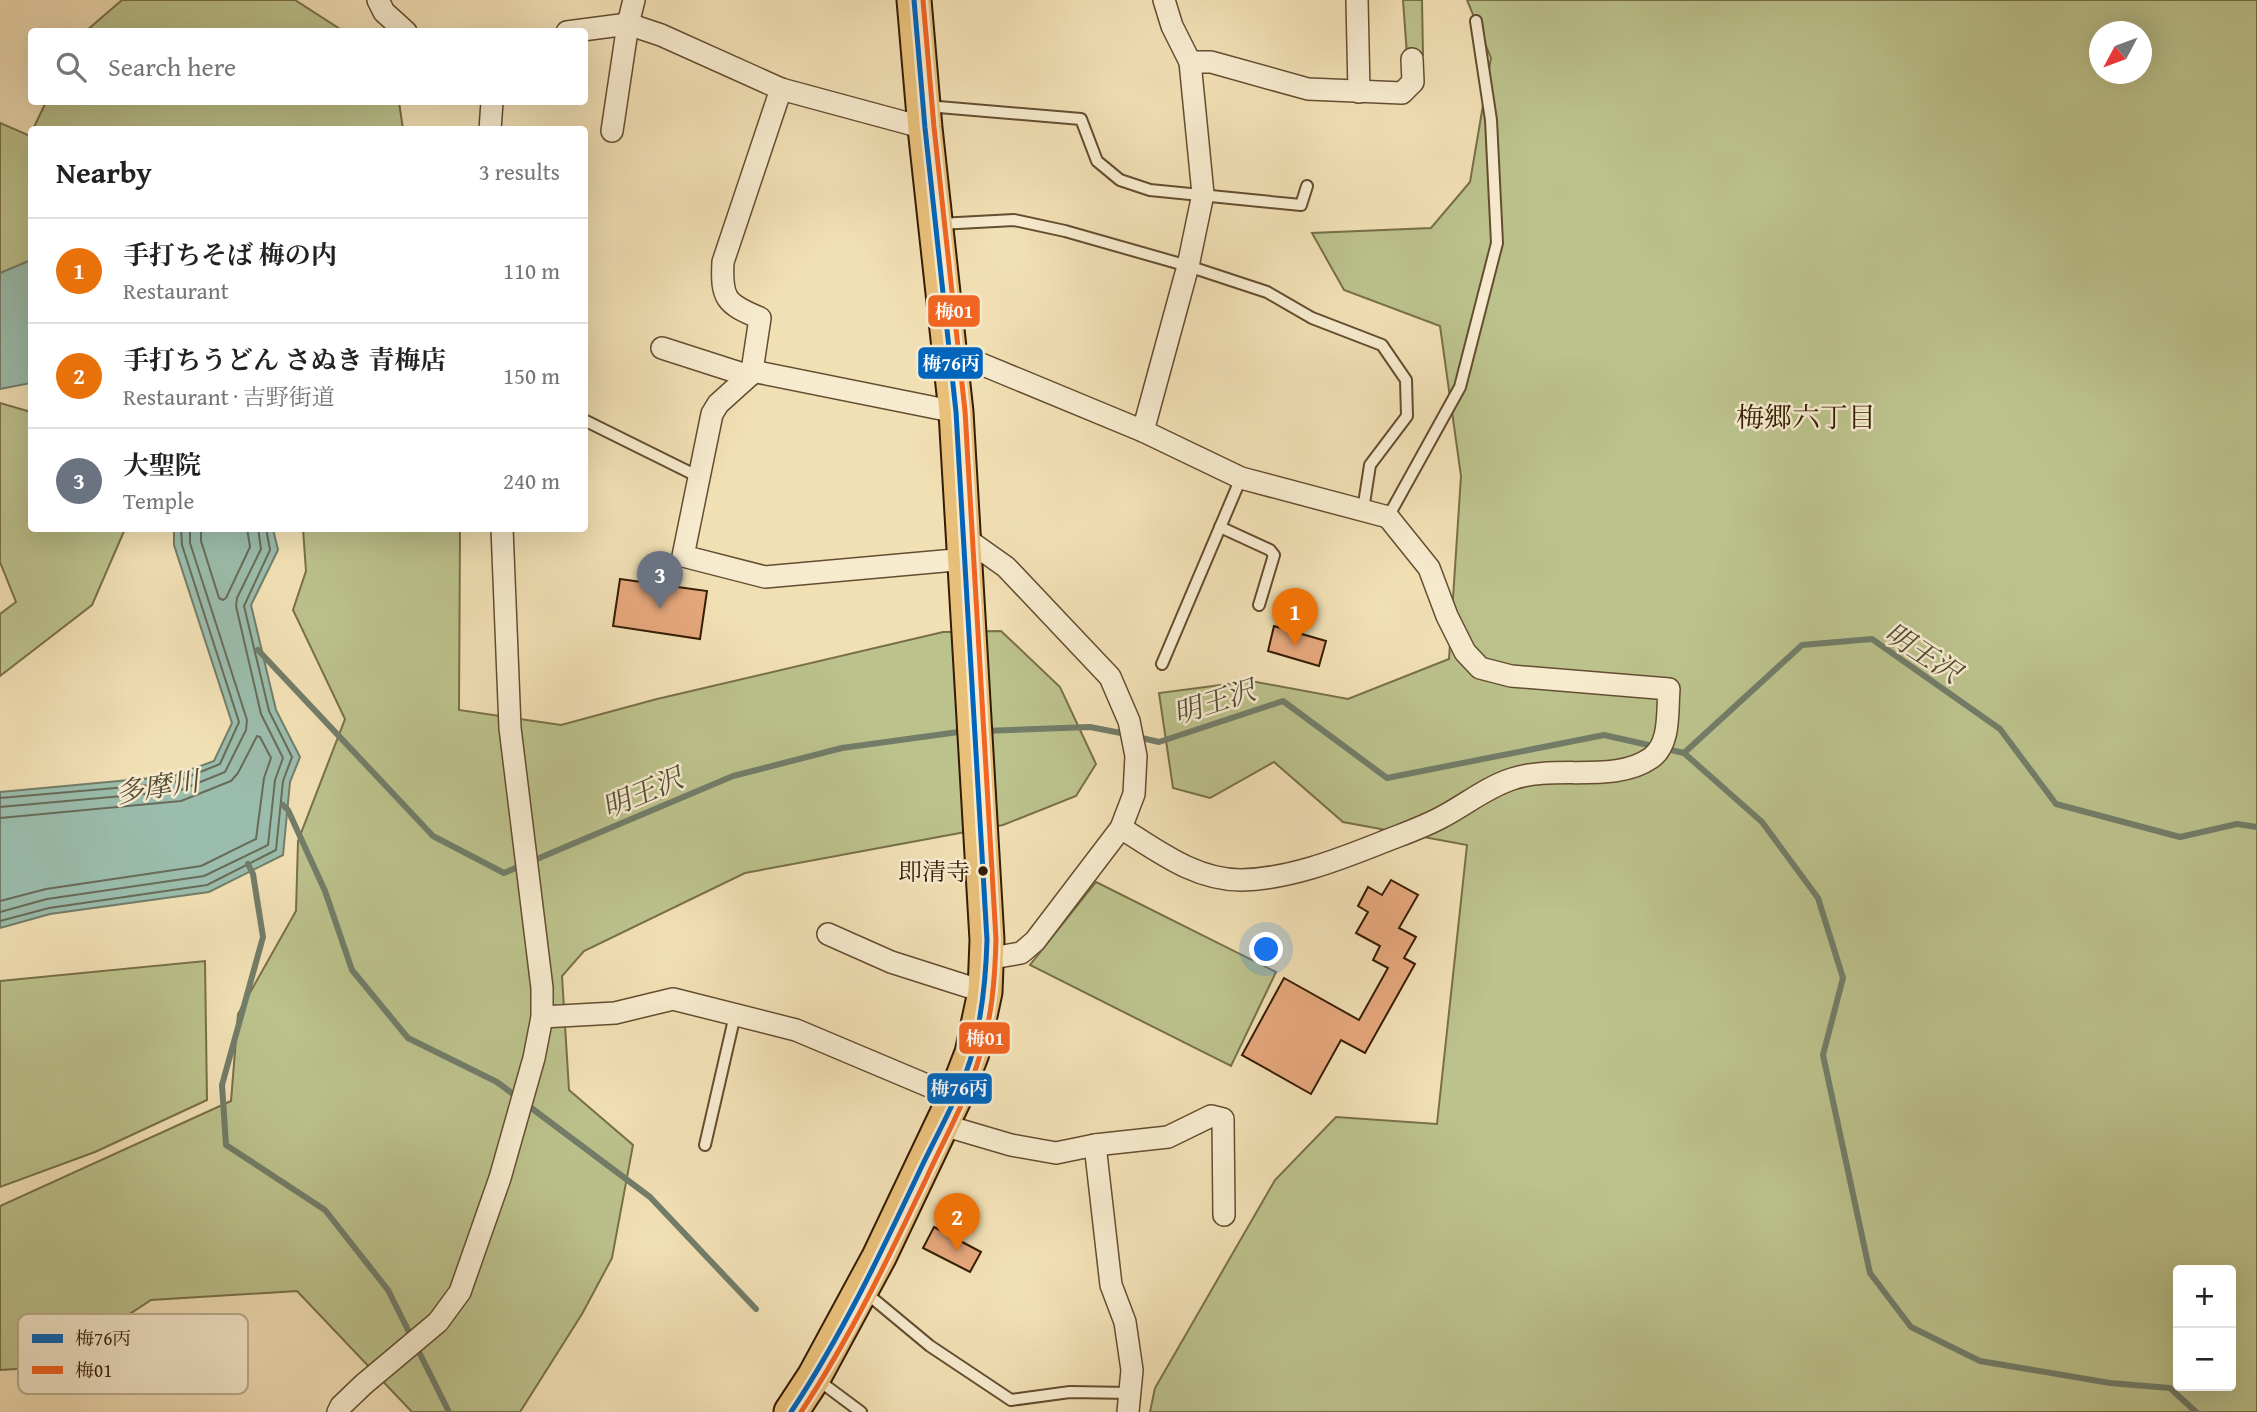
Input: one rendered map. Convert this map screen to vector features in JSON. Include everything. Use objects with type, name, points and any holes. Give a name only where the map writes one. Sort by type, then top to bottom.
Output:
[{"type":"main road","points":[[791,1412],[814,1377],[861,1289],[949,1111],[972,1053],[985,992],[982,848],[956,412],[914,0]]},
{"type":"street","points":[[378,0],[384,12],[402,28]]},
{"type":"street","points":[[612,131],[634,0]]},
{"type":"street","points":[[1143,431],[1188,266],[1203,194],[1190,62],[1172,26],[1164,0]]},
{"type":"street","points":[[1357,0],[1359,92]]},
{"type":"street","points":[[588,29],[628,24],[661,35],[781,89],[925,116]]},
{"type":"street","points":[[1190,62],[1211,62],[1308,89],[1402,93],[1413,82],[1412,59]]},
{"type":"street","points":[[781,89],[723,262],[722,287],[734,307],[760,318],[751,374],[718,404],[712,414],[682,556],[765,578],[965,548],[1006,567],[1110,677],[1129,721],[1136,755],[1134,794],[1121,828],[1035,941],[1021,953],[986,959]]},
{"type":"street","points":[[490,126],[492,105]]},
{"type":"street","points":[[663,348],[751,374],[956,412]]},
{"type":"street","points":[[949,356],[981,364],[1143,431],[1241,478],[1388,517],[1429,568],[1447,616],[1465,652],[1480,668],[1511,676],[1669,689],[1664,739],[1658,752],[1629,769],[1535,773],[1509,779],[1442,817],[1333,862],[1271,877],[1239,880],[1191,871],[1121,828]]},
{"type":"street","points":[[338,1412],[364,1384],[438,1322],[460,1292],[500,1178],[534,1058],[542,1017],[542,988],[510,728],[502,532]]},
{"type":"street","points":[[828,934],[891,962],[985,992]]},
{"type":"street","points":[[542,1017],[615,1013],[673,999],[796,1030],[1011,1145],[1056,1153],[1168,1136],[1211,1116],[1223,1119],[1224,1215]]},
{"type":"street","points":[[1095,1145],[1111,1285],[1125,1322],[1132,1370],[1129,1403]]},
{"type":"lane","points":[[1388,517],[1460,387],[1497,243],[1491,120],[1476,21]]},
{"type":"lane","points":[[925,116],[1081,119],[1097,161],[1120,180],[1150,190],[1301,205],[1307,186]]},
{"type":"lane","points":[[936,224],[1014,220],[1065,231],[1267,292],[1312,318],[1382,345],[1406,380],[1406,416],[1370,465],[1363,510]]},
{"type":"lane","points":[[588,422],[697,476]]},
{"type":"lane","points":[[1162,664],[1241,478]]},
{"type":"lane","points":[[1220,527],[1270,550],[1274,555],[1259,606]]},
{"type":"lane","points":[[705,1145],[735,1015]]},
{"type":"lane","points":[[861,1289],[930,1346],[1011,1400],[1070,1392],[1129,1403]]},
{"type":"lane","points":[[814,1377],[861,1412]]},
{"type":"green space","points":[[122,0],[295,0],[338,28],[89,28]]},
{"type":"green space","points":[[1403,0],[1422,0],[1423,55],[1407,55]]},
{"type":"green space","points":[[1467,0],[2257,0],[2257,1412],[1150,1412],[1155,1388],[1275,1180],[1336,1117],[1437,1124],[1467,845],[1343,822],[1274,762],[1210,798],[1173,788],[1159,693],[1251,681],[1348,699],[1449,659],[1461,476],[1440,326],[1344,290],[1312,233],[1431,228],[1470,182],[1491,58]]},
{"type":"green space","points":[[45,105],[399,105],[403,126],[34,126]]},
{"type":"green space","points":[[0,123],[28,135],[28,262],[0,273]]},
{"type":"green space","points":[[0,403],[28,411],[28,532],[124,532],[92,605],[0,676],[0,614],[16,602],[0,562]]},
{"type":"green space","points":[[303,532],[460,532],[459,710],[561,725],[657,699],[943,632],[1001,631],[1060,687],[1096,764],[1076,796],[1003,825],[745,873],[584,951],[562,976],[569,1090],[633,1145],[612,1258],[582,1314],[520,1412],[412,1412],[297,1291],[151,1300],[130,1314],[18,1314],[18,1369],[0,1370],[0,1206],[231,1101],[238,1014],[296,911],[298,841],[345,719],[293,610],[306,571]]},
{"type":"green space","points":[[1096,882],[1276,972],[1231,1066],[1030,965]]},
{"type":"green space","points":[[205,961],[207,1100],[95,1152],[0,1187],[0,981]]},
{"type":"water","points":[[28,261],[28,384],[0,389],[0,273]]},
{"type":"water","name":"多摩川","points":[[174,532],[274,532],[278,550],[251,605],[276,710],[300,757],[290,782],[283,855],[209,892],[50,914],[0,928],[0,792],[173,776],[214,761],[232,723],[174,545]]},
{"type":"building","points":[[620,579],[707,591],[700,639],[613,626]]},
{"type":"building","points":[[1274,626],[1326,641],[1319,666],[1268,651]]},
{"type":"building","points":[[1391,880],[1418,895],[1399,928],[1416,937],[1404,958],[1415,964],[1365,1053],[1341,1040],[1311,1094],[1242,1055],[1284,978],[1359,1020],[1388,968],[1373,960],[1380,946],[1356,933],[1368,912],[1358,906],[1368,887],[1382,895]]},
{"type":"building","points":[[934,1227],[981,1252],[970,1272],[923,1248]]},
{"type":"waterway","name":"明王沢","points":[[1137,737],[1159,742],[1283,701],[1387,778],[1604,735],[1684,753],[1802,645],[1872,639],[2000,729],[2056,804],[2180,837],[2237,824],[2257,827]]},
{"type":"waterway","name":"明王沢","points":[[258,650],[433,836],[504,873],[733,776],[842,748],[966,731]]},
{"type":"waterway","name":"明王沢","points":[[984,731],[1090,727],[1126,734]]},
{"type":"waterway","points":[[1684,753],[1762,822],[1818,898],[1843,978],[1823,1055],[1870,1273],[1911,1327],[1980,1361],[2110,1383],[2170,1388],[2196,1412]]},
{"type":"waterway","points":[[283,805],[288,810],[325,891],[352,970],[408,1038],[497,1082],[517,1097]]},
{"type":"waterway","points":[[248,864],[253,874],[263,937],[222,1085],[226,1145],[325,1210],[388,1290],[449,1412]]},
{"type":"waterway","points":[[526,1104],[650,1197],[756,1309]]},
{"type":"transit line","name":"梅76丙","points":[[791,1412],[860,1292],[956,1096],[973,1051],[985,982],[987,940],[956,412],[914,0]]},
{"type":"transit line","name":"梅01","points":[[801,1412],[868,1297],[963,1102],[984,1041],[994,983],[996,939],[965,411],[923,0]]},
{"type":"place","name":"大聖院","points":[[660,609]]},
{"type":"place","name":"手打ちそば 梅の内","points":[[1295,646]]},
{"type":"place","name":"即清寺","points":[[983,871]]},
{"type":"place","name":"手打ちうどん さぬき 青梅店","points":[[957,1251]]},
{"type":"district","name":"梅郷六丁目","points":[[1806,416]]}]
